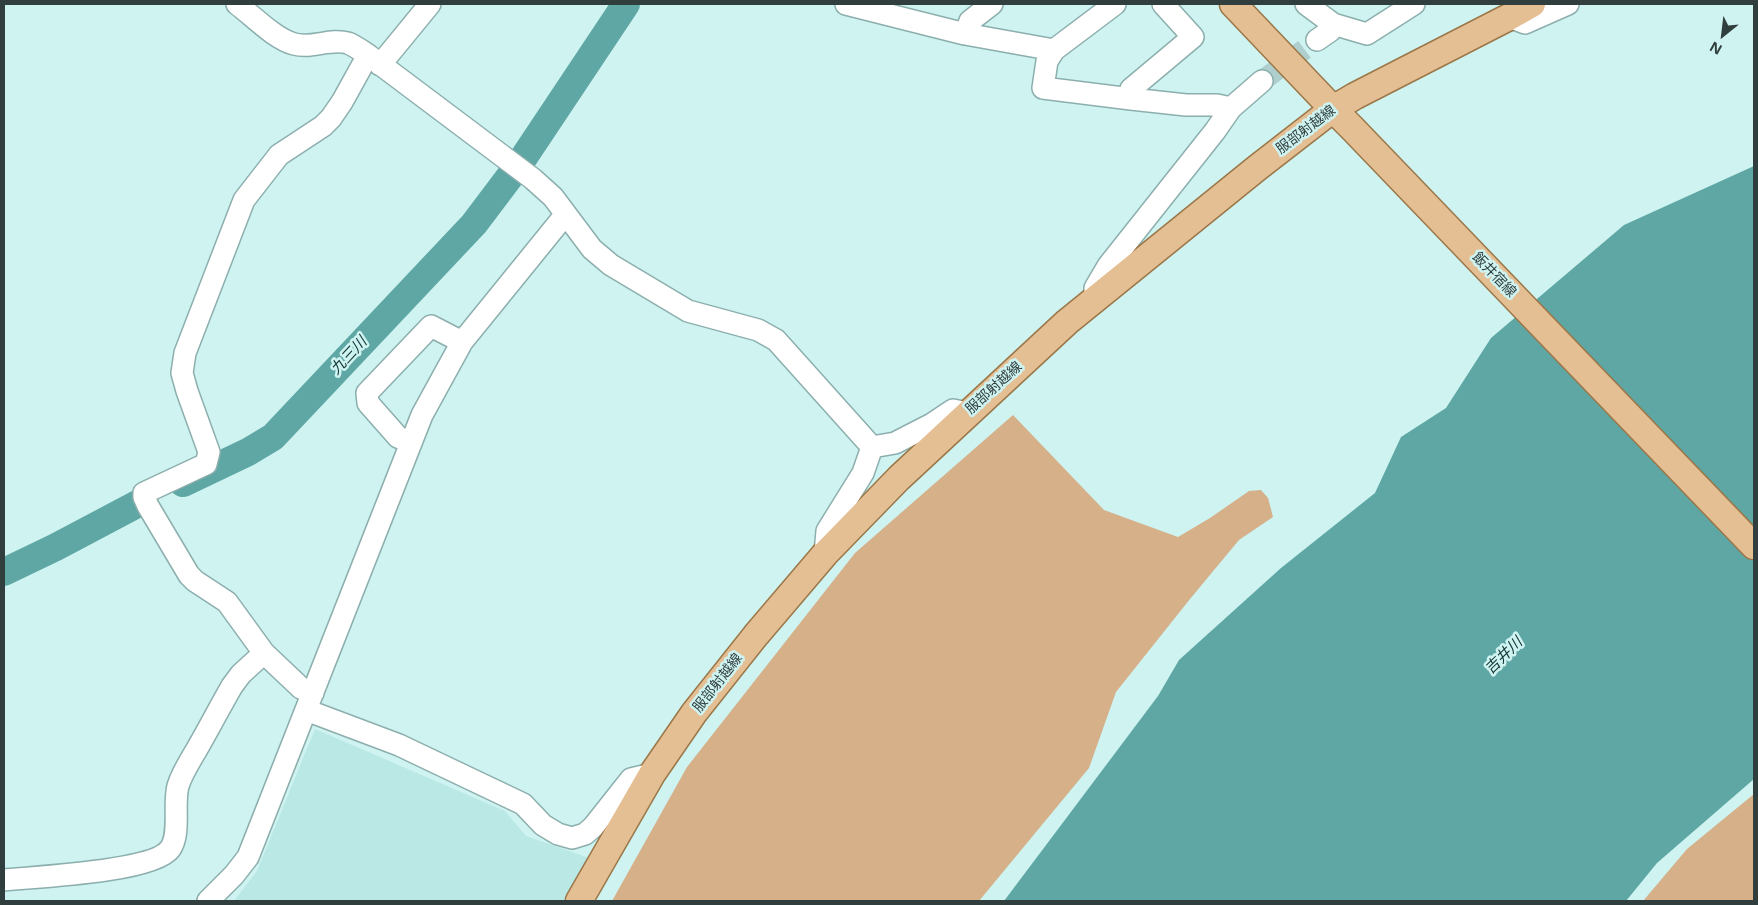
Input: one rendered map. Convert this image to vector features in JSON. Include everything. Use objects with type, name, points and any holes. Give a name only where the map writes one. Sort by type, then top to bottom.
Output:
[{"type":"main road","name":"飯井宿線","points":[[1233,4],[1754,546]]},
{"type":"main road","name":"服部射越線","points":[[579,901],[652,774],[694,713],[749,643],[825,554],[898,478],[966,413],[1067,322],[1257,168],[1333,110],[1354,96],[1515,10],[1532,4]]},
{"type":"street","points":[[237,4],[282,40],[306,46],[335,42],[347,43],[374,60],[532,179],[552,197],[592,249],[611,265],[688,311],[758,330],[776,340],[872,447]]},
{"type":"street","points":[[430,4],[374,60],[331,118],[310,136],[279,155],[244,200],[186,353],[182,373],[209,452],[209,458],[206,464],[144,493],[144,497],[189,575],[227,602],[264,652],[301,688],[309,702],[523,804],[543,825],[558,834],[572,838],[585,834],[593,827],[630,779],[652,774]]},
{"type":"street","points":[[846,4],[965,34],[1054,50]]},
{"type":"street","points":[[965,34],[970,21],[992,4]]},
{"type":"street","points":[[1115,4],[1054,50],[1047,61],[1043,88],[1186,105],[1217,105],[1230,108]]},
{"type":"street","points":[[1130,98],[1131,89],[1193,37],[1163,4]]},
{"type":"street","points":[[1306,4],[1333,24],[1367,34],[1414,4]]},
{"type":"street","points":[[1515,10],[1525,23],[1568,4]]},
{"type":"street","points":[[1317,40],[1330,30],[1333,24]]},
{"type":"street","points":[[1095,300],[1095,288],[1108,266],[1215,131],[1230,108],[1262,81]]},
{"type":"street","points":[[208,901],[234,875],[248,857],[422,415],[462,342],[565,214]]},
{"type":"street","points":[[411,443],[398,436],[368,403],[367,393],[431,326],[462,342]]},
{"type":"street","points":[[872,447],[895,442],[932,424],[953,410],[966,413]]},
{"type":"street","points":[[825,554],[827,531],[864,473],[872,447]]},
{"type":"street","points":[[4,880],[77,874],[131,866],[154,859],[169,850],[174,838],[177,787],[184,771],[232,686],[241,674],[264,652]]},
{"type":"shaded area","points":[[1013,415],[1104,510],[1178,537],[1249,491],[1261,490],[1268,498],[1273,517],[1239,540],[1116,692],[1089,768],[979,901],[612,901],[687,767],[855,553]]},
{"type":"shaded area","points":[[315,729],[505,811],[526,836],[592,859],[569,901],[234,901],[257,871]]},
{"type":"shaded area","points":[[1754,794],[1754,901],[1643,901],[1687,849]]},
{"type":"water","name":"吉井川","points":[[1754,166],[1754,779],[1657,863],[1626,901],[1004,901],[1158,696],[1179,660],[1281,568],[1375,493],[1401,437],[1446,408],[1491,338],[1624,225]]},
{"type":"waterway","name":"九三川","points":[[520,163],[626,4]]},
{"type":"waterway","name":"九三川","points":[[183,483],[248,452],[273,437],[474,224],[514,171]]},
{"type":"waterway","name":"九三川","points":[[4,572],[141,502]]},
{"type":"tunnel","points":[[1262,81],[1317,40]]}]
